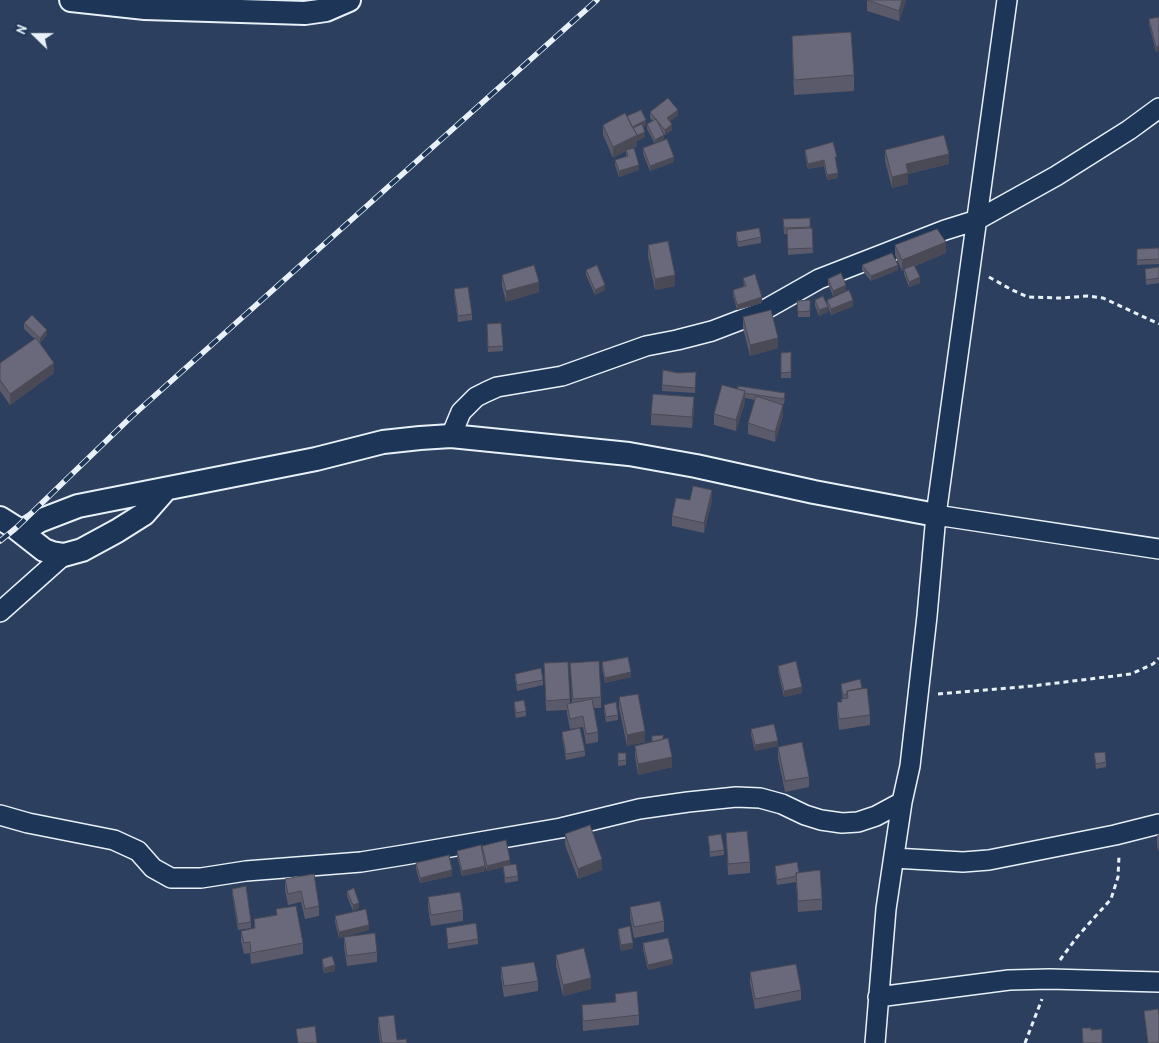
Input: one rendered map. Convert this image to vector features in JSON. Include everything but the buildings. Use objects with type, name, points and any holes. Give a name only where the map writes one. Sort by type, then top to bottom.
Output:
[{"type":"street","points":[[71,0],[145,8],[305,13],[326,10],[348,0]]},
{"type":"street","points":[[876,1043],[886,908],[902,802],[910,766],[936,515],[1007,0]]},
{"type":"street","points":[[451,436],[461,412],[467,404],[486,392],[497,387],[562,376],[646,346],[712,331],[759,313],[819,279],[944,230],[977,220],[1064,171],[1129,130],[1159,108]]},
{"type":"street","points":[[21,532],[39,521],[78,506],[316,459],[383,442],[451,436],[629,454],[936,515],[1159,549]]},
{"type":"street","points":[[0,518],[44,550],[64,554],[82,550],[117,531],[144,514],[166,490]]},
{"type":"street","points":[[0,612],[64,554]]},
{"type":"street","points":[[0,815],[28,823],[114,840],[138,852],[153,868],[171,878],[202,878],[246,871],[361,862],[561,828],[639,809],[688,802],[736,797],[760,798],[821,820],[842,823],[858,822],[876,816],[902,802]]},
{"type":"street","points":[[894,858],[963,862],[990,860],[1159,824]]},
{"type":"street","points":[[878,997],[1009,980],[1050,979],[1159,982]]},
{"type":"path","points":[[971,267],[1028,297],[1060,298],[1088,296],[1103,298],[1159,324]]},
{"type":"path","points":[[917,696],[1032,686],[1131,674],[1143,670],[1159,658]]},
{"type":"path","points":[[1025,1043],[1050,979],[1068,948],[1111,899],[1118,876],[1120,852],[1123,843],[1132,831]]},
{"type":"railway","points":[[0,541],[16,528],[131,417],[597,0]]}]
